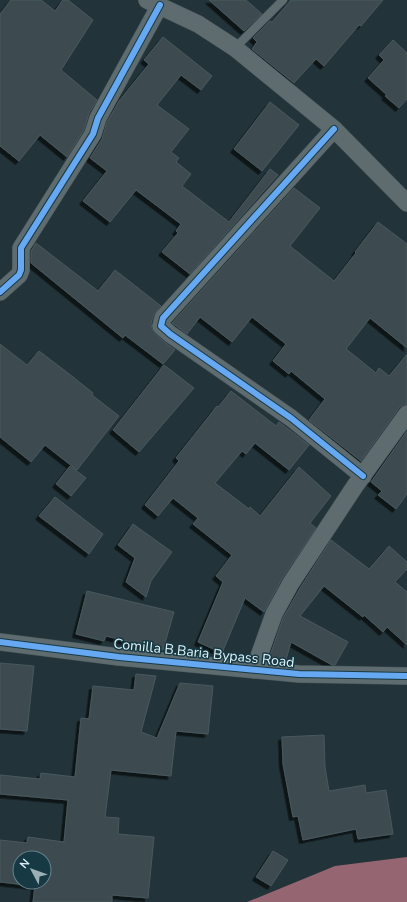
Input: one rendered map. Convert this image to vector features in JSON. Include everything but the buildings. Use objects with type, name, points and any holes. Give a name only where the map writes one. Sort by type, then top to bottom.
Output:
[{"type":"street","points":[[0,292],[20,275],[21,248],[93,134],[98,118],[153,3],[198,24],[235,48],[334,129],[407,203]]},
{"type":"street","points":[[334,129],[163,318],[161,326],[170,334],[291,418],[363,476]]},
{"type":"street","points":[[254,670],[274,614],[287,589],[355,486],[407,414]]},
{"type":"street","name":"Comilla B.Baria Bypass Road","points":[[0,642],[119,657],[299,674],[407,676]]},
{"type":"lane","points":[[235,48],[283,0]]},
{"type":"shaded area","points":[[407,857],[407,902],[247,902],[335,866]]},
{"type":"cycle path","points":[[0,292],[19,275],[21,270],[21,248],[93,134],[98,118],[160,5]]},
{"type":"cycle path","points":[[334,129],[163,318],[161,326],[170,334],[291,418],[363,476]]},
{"type":"cycle path","points":[[0,642],[119,657],[299,674],[407,676]]}]
